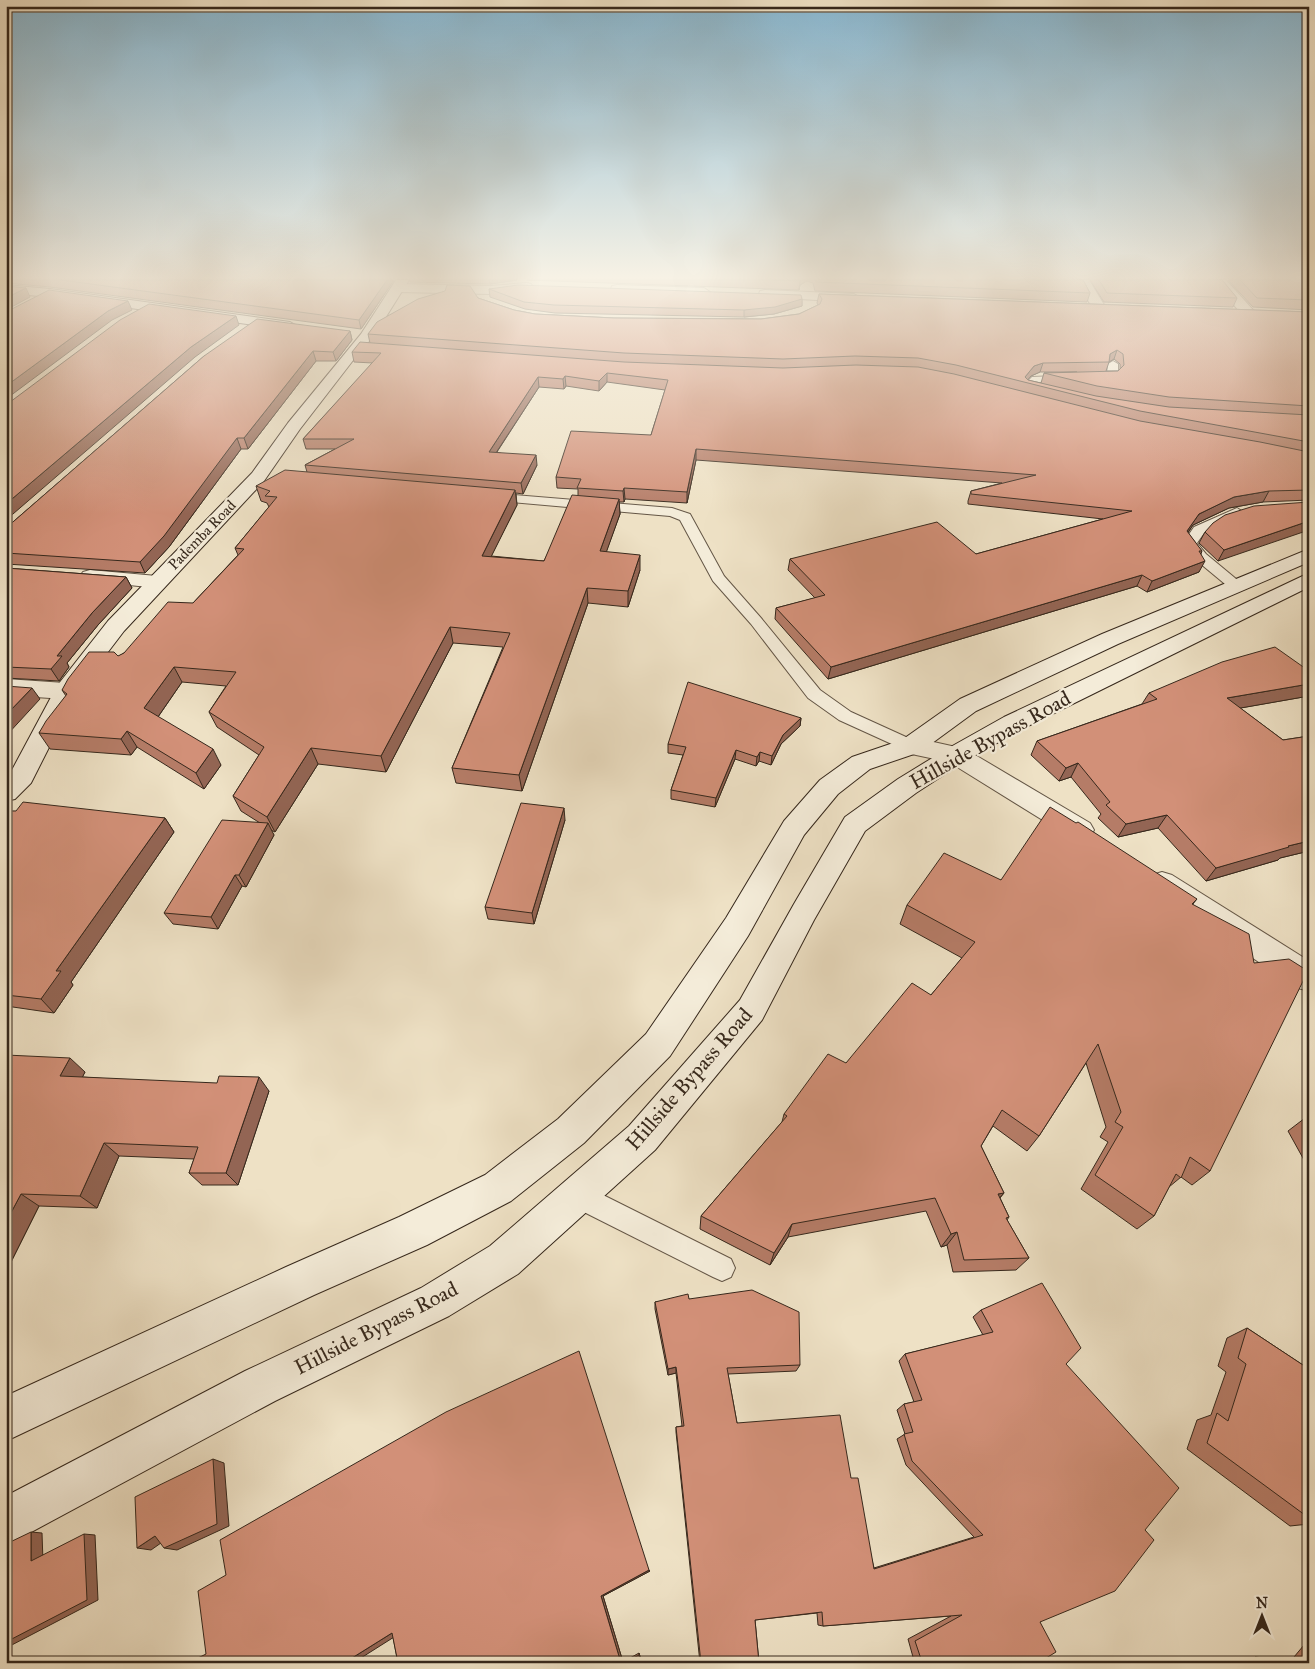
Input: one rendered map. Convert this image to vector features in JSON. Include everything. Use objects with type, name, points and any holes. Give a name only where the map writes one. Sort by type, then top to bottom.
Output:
[{"type":"main road","name":"Pademba Road","points":[[12,780],[66,690],[116,626],[258,477],[294,426],[348,358]]},
{"type":"main road","name":"Hillside Bypass Road","points":[[6,1419],[300,1281],[413,1231],[498,1188],[571,1131],[658,1045],[737,927],[794,828],[829,787],[861,763],[911,746],[968,705],[1110,639],[1309,555]]},
{"type":"main road","points":[[69,574],[157,582]]},
{"type":"main road","name":"Hillside Bypass Road","points":[[6,1521],[260,1386],[435,1302],[504,1260],[642,1138],[751,1010],[854,824],[907,786],[956,755],[1013,723],[1309,579]]},
{"type":"main road","points":[[6,687],[66,690]]},
{"type":"main road","points":[[911,746],[956,755],[1105,846]]},
{"type":"main road","points":[[1137,867],[1309,978]]},
{"type":"lane","points":[[1023,398],[1029,386],[1036,379],[1109,377],[1113,375],[1113,364]]},
{"type":"lane","points":[[1029,386],[1046,390]]},
{"type":"lane","points":[[258,477],[277,479]]},
{"type":"lane","points":[[475,495],[672,512],[685,517],[718,578],[756,621],[814,694],[845,716],[911,746]]},
{"type":"lane","points":[[1236,586],[1201,557],[1190,543],[1199,530],[1234,513],[1248,510]]},
{"type":"lane","points":[[577,1195],[722,1268]]},
{"type":"building","points":[[6,358],[44,358],[6,386]]},
{"type":"building","points":[[69,358],[178,358],[6,504],[6,405]]},
{"type":"building","points":[[202,358],[308,358],[244,438],[237,438],[164,536],[140,562],[6,553],[6,528]]},
{"type":"building","points":[[377,358],[570,358],[624,362],[783,368],[856,365],[918,367],[954,374],[1140,421],[1309,452],[1309,490],[1269,491],[1234,497],[1199,514],[1187,531],[1202,551],[1199,551],[1205,561],[1152,581],[1142,575],[831,667],[776,608],[825,595],[790,559],[937,522],[976,554],[1132,511],[971,494],[971,491],[1036,475],[696,449],[687,492],[624,488],[623,491],[577,488],[581,479],[556,477],[571,431],[651,435],[668,380],[607,373],[599,381],[565,376],[563,379],[538,377],[489,452],[536,455],[521,483],[305,465],[354,439],[303,439]]},
{"type":"building","points":[[753,358],[810,358],[783,359]]},
{"type":"building","points":[[914,358],[1110,358],[1109,362],[1043,363],[1034,366],[1025,377],[1028,380],[1096,396],[1169,407],[1309,415],[1309,442],[1140,411],[956,365]]},
{"type":"building","points":[[1123,358],[1309,358],[1309,406],[1169,397],[1097,386],[1044,373],[1118,371],[1124,365]]},
{"type":"building","points":[[285,470],[515,490],[482,556],[544,561],[572,495],[619,499],[600,551],[640,555],[628,591],[587,588],[519,775],[452,768],[510,633],[450,627],[381,756],[311,748],[267,817],[233,796],[264,747],[209,712],[236,672],[174,667],[144,708],[213,749],[196,773],[127,731],[121,739],[39,733],[67,694],[62,690],[68,679],[89,652],[114,652],[118,656],[124,653],[168,602],[193,603],[244,549],[235,548],[277,497],[265,496],[270,491],[256,486]]},
{"type":"building","points":[[1309,502],[1309,521],[1224,550],[1205,532],[1213,523],[1225,515],[1254,506]]},
{"type":"building","points":[[6,568],[126,577],[92,613],[57,656],[62,656],[51,669],[6,667]]},
{"type":"building","points":[[1275,647],[1309,671],[1309,684],[1227,698],[1283,740],[1309,736],[1309,841],[1216,868],[1167,815],[1126,824],[1106,805],[1110,802],[1078,763],[1066,768],[1037,741],[1157,699],[1149,693],[1222,662]]},
{"type":"building","points":[[688,682],[801,718],[783,735],[772,756],[760,752],[757,757],[736,750],[716,798],[671,790],[686,747],[668,744]]},
{"type":"building","points":[[6,686],[32,688],[6,715]]},
{"type":"building","points":[[23,802],[165,818],[56,971],[61,971],[41,999],[6,995],[6,811],[16,811]]},
{"type":"building","points":[[521,803],[564,808],[532,913],[485,907]]},
{"type":"building","points":[[1050,807],[1076,823],[1078,822],[1197,899],[1192,904],[1249,934],[1254,963],[1289,959],[1308,971],[1210,1171],[1190,1157],[1181,1178],[1176,1174],[1154,1216],[1095,1175],[1123,1127],[1115,1122],[1121,1112],[1098,1044],[1039,1136],[1002,1110],[981,1146],[1004,1193],[998,1194],[1009,1217],[1006,1218],[1029,1258],[964,1260],[957,1232],[951,1234],[935,1198],[792,1224],[774,1253],[701,1216],[787,1116],[784,1114],[828,1054],[846,1063],[912,983],[931,995],[975,942],[907,905],[944,853],[1001,880]]},
{"type":"building","points":[[222,820],[268,823],[239,875],[235,875],[211,917],[164,913]]},
{"type":"building","points":[[6,1055],[70,1058],[60,1076],[217,1083],[219,1076],[259,1077],[226,1173],[189,1173],[198,1147],[104,1143],[80,1196],[21,1194],[6,1222]]},
{"type":"building","points":[[1042,1283],[1081,1348],[1066,1364],[1179,1488],[1145,1530],[1154,1540],[1115,1591],[1040,1622],[1056,1652],[1038,1663],[915,1663],[921,1659],[915,1641],[962,1615],[823,1626],[822,1612],[755,1620],[759,1663],[701,1663],[676,1427],[684,1426],[676,1367],[668,1369],[655,1302],[688,1294],[689,1299],[752,1290],[799,1312],[800,1365],[727,1368],[737,1423],[840,1415],[851,1478],[858,1478],[874,1569],[983,1535],[912,1461],[904,1434],[913,1432],[904,1404],[922,1400],[905,1354],[993,1332],[981,1310]]},
{"type":"building","points":[[1247,1328],[1309,1369],[1309,1518],[1207,1443],[1217,1413],[1228,1421],[1246,1364],[1238,1358]]},
{"type":"building","points":[[579,1351],[649,1570],[601,1596],[621,1663],[398,1663],[392,1633],[344,1663],[188,1663],[206,1654],[198,1591],[226,1575],[220,1540],[446,1412]]},
{"type":"building","points":[[213,1459],[217,1524],[164,1548],[155,1536],[137,1548],[135,1497]]},
{"type":"building","points":[[31,1532],[31,1561],[84,1534],[87,1600],[6,1642],[6,1544]]},
{"type":"building","points":[[639,1655],[641,1663],[624,1663]]}]
